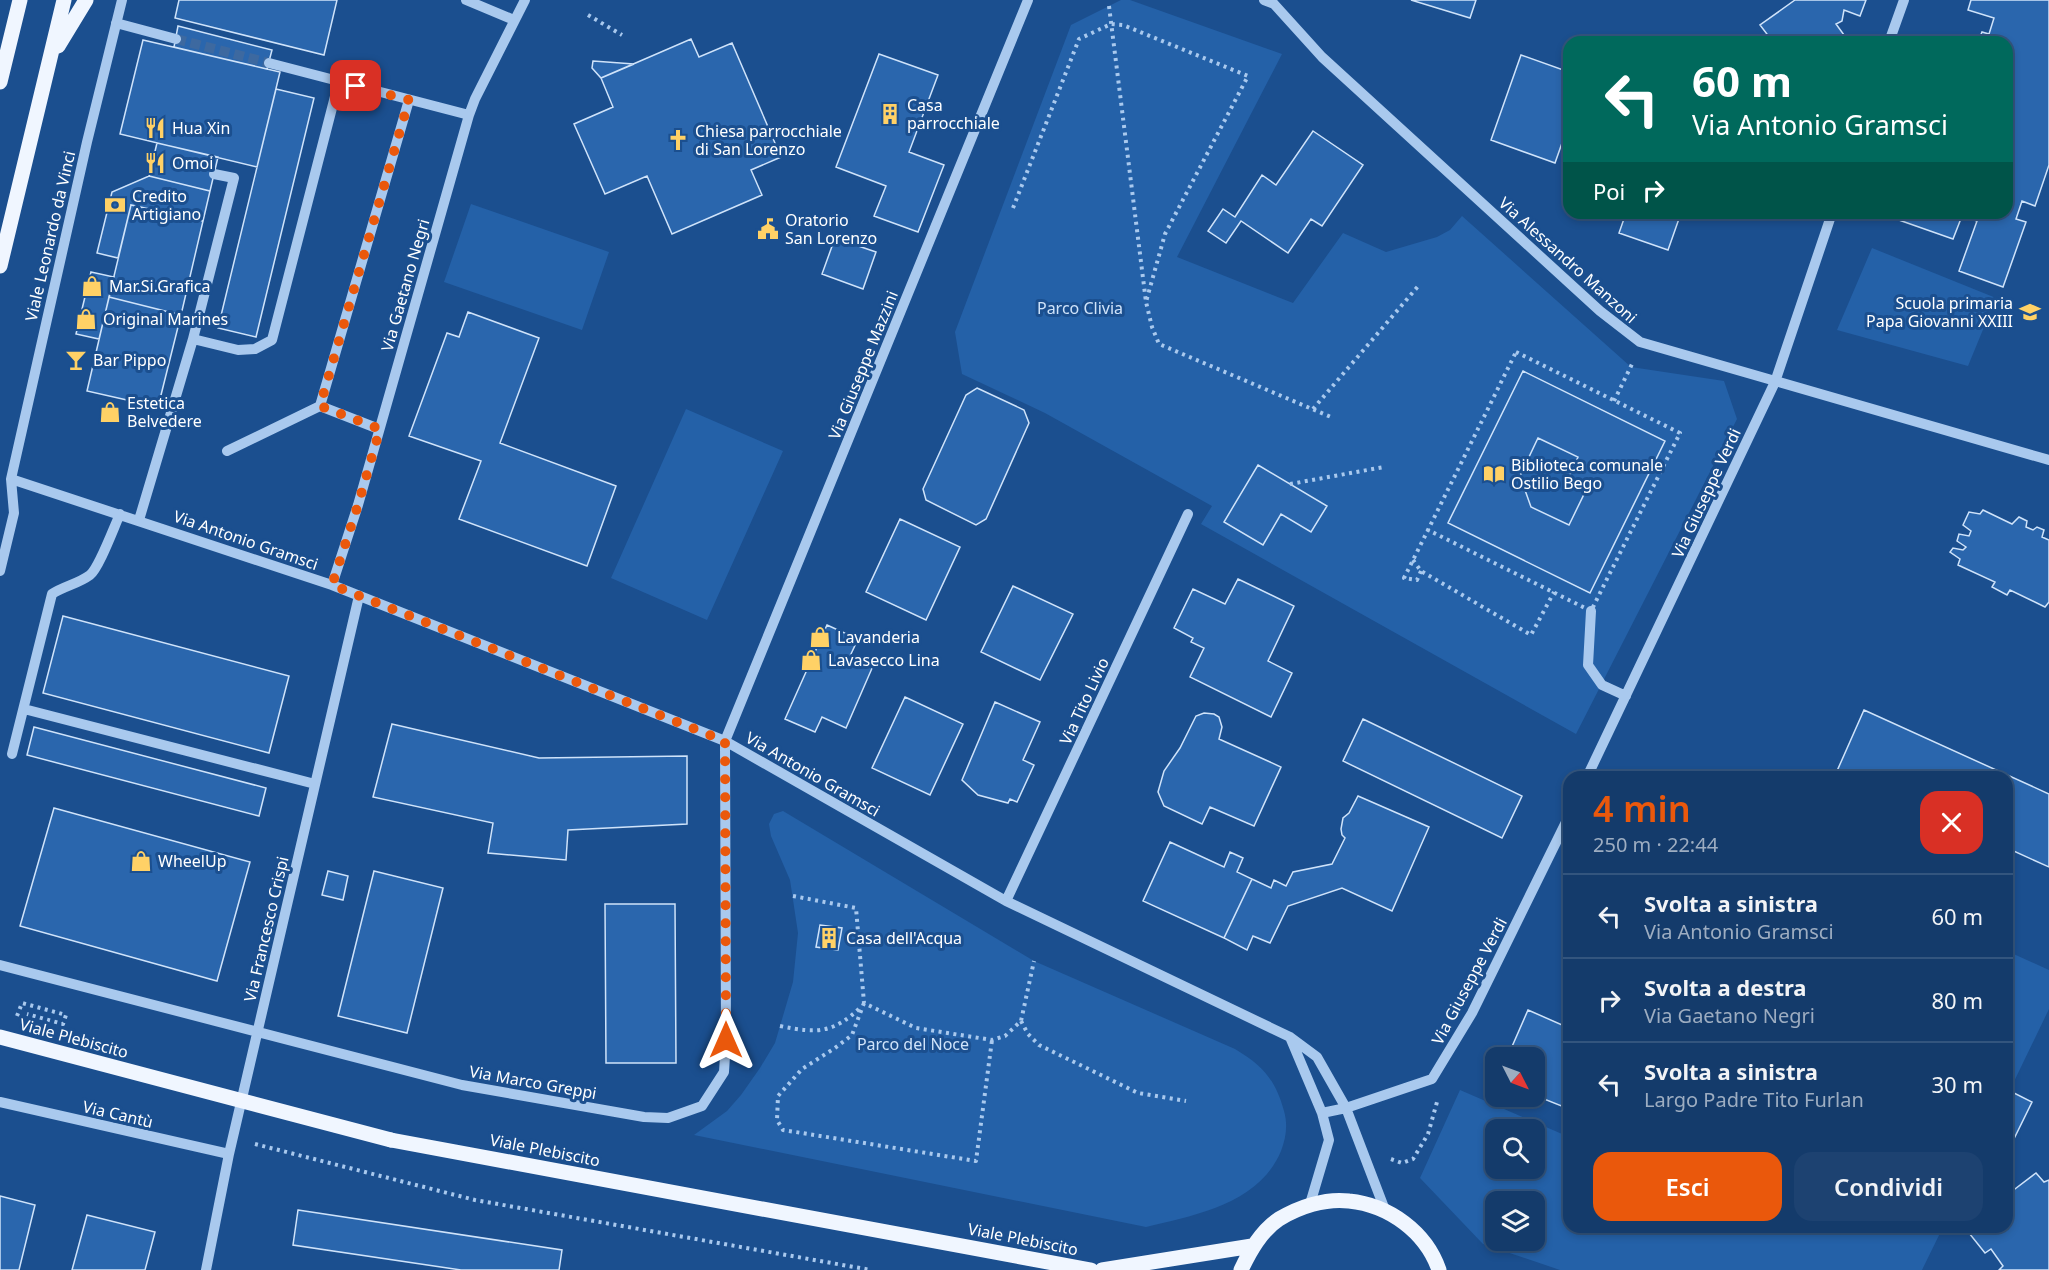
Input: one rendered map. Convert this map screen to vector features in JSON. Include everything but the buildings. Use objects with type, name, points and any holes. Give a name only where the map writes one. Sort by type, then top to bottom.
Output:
[{"type":"main road","points":[[0,82],[20,0]]},
{"type":"main road","points":[[0,266],[64,0]]},
{"type":"main road","points":[[50,58],[86,0]]},
{"type":"main road","name":"Viale Plebiscito","points":[[5,1038],[391,1140],[1091,1270]]},
{"type":"main road","points":[[1241,1270],[1252,1246],[1278,1220],[1310,1204],[1348,1200],[1385,1210],[1413,1230],[1434,1257],[1439,1270]]},
{"type":"main road","points":[[1102,1270],[1252,1246]]},
{"type":"street","name":"Viale Leonardo da Vinci","points":[[0,571],[14,513],[11,479],[87,142],[122,0]]},
{"type":"street","points":[[466,0],[514,20]]},
{"type":"street","name":"Via Gaetano Negri","points":[[332,585],[358,505],[474,99],[525,0]]},
{"type":"street","name":"Via Giuseppe Mazzini","points":[[725,741],[1028,0]]},
{"type":"street","points":[[1891,36],[1904,0]]},
{"type":"street","name":"Via Alessandro Manzoni","points":[[1272,1],[1338,71],[1600,311],[1640,342],[2049,460]]},
{"type":"street","points":[[116,23],[176,39]]},
{"type":"street","points":[[269,63],[469,115]]},
{"type":"street","points":[[193,339],[238,350],[255,349],[272,340],[339,81]]},
{"type":"street","points":[[320,406],[409,100]]},
{"type":"street","points":[[139,520],[193,339],[234,178],[214,174]]},
{"type":"street","name":"Via Giuseppe Verdi","points":[[1590,771],[1775,382],[1830,219]]},
{"type":"street","points":[[227,451],[320,406],[380,429]]},
{"type":"street","name":"Via Antonio Gramsci","points":[[11,479],[332,585],[725,741],[1006,901],[1290,1037],[1317,1057],[1346,1108],[1385,1210]]},
{"type":"street","name":"Via Tito Livio","points":[[1006,901],[1188,513]]},
{"type":"street","points":[[12,754],[52,594],[61,588],[79,582],[94,572],[120,514]]},
{"type":"street","name":"Via Francesco Crispi","points":[[206,1270],[229,1154],[359,596]]},
{"type":"street","points":[[1592,611],[1588,665],[1602,685],[1626,696]]},
{"type":"street","points":[[24,709],[315,784]]},
{"type":"street","name":"Via Marco Greppi","points":[[0,965],[462,1085],[645,1117],[668,1118],[702,1106],[724,1072],[726,1040],[725,741]]},
{"type":"street","name":"Via Giuseppe Verdi","points":[[1432,1079],[1472,1013],[1563,828]]},
{"type":"street","points":[[1290,1037],[1322,1113],[1329,1140],[1310,1204]]},
{"type":"street","points":[[1322,1113],[1346,1108],[1432,1079]]},
{"type":"street","name":"Via Cantù","points":[[0,1102],[229,1154]]},
{"type":"path","points":[[1109,6],[1146,302],[1159,344],[1331,417]]},
{"type":"path","points":[[588,15],[622,35]]},
{"type":"path","points":[[1013,208],[1079,39],[1111,24],[1123,25],[1248,76],[1165,234],[1146,302]]},
{"type":"path","points":[[1313,410],[1420,284]]},
{"type":"path","points":[[1421,571],[1417,580],[1404,578],[1516,352],[1680,433],[1592,611],[1428,530]]},
{"type":"path","points":[[1614,401],[1631,367]]},
{"type":"path","points":[[1290,484],[1384,466]]},
{"type":"path","points":[[1413,560],[1421,571],[1531,634],[1554,592]]},
{"type":"path","points":[[793,896],[856,908],[864,1003],[852,1035],[802,1069],[778,1096],[777,1120],[783,1130],[976,1161],[992,1040]]},
{"type":"path","points":[[864,1003],[915,1028],[992,1040],[1005,1036],[1021,1021],[1034,961]]},
{"type":"path","points":[[5,1038],[22,1003],[66,1015],[63,1024],[27,1014]]},
{"type":"path","points":[[780,1026],[822,1031],[846,1021],[864,1003]]},
{"type":"path","points":[[1021,1021],[1028,1034],[1039,1045],[1138,1093],[1186,1101]]},
{"type":"path","points":[[1364,1153],[1382,1152],[1386,1157],[1402,1163],[1413,1159],[1424,1142],[1434,1117],[1440,1091],[1432,1079]]},
{"type":"path","points":[[381,1176],[475,1200],[871,1270]]},
{"type":"green space","name":"Parco Clivia","points":[[1121,0],[1130,0],[1282,54],[1177,257],[1293,303],[1343,233],[1386,252],[1437,237],[1450,230],[1462,216],[1631,367],[1724,381],[1737,419],[1576,734],[1201,524],[1212,506],[1045,413],[962,374],[955,332],[1071,25]]},
{"type":"green space","points":[[471,204],[609,252],[582,330],[444,282]]},
{"type":"green space","points":[[1872,248],[1996,298],[1968,366],[1837,330]]},
{"type":"green space","points":[[686,409],[783,451],[707,620],[611,578]]},
{"type":"green space","name":"Parco del Noce","points":[[783,811],[1034,961],[1235,1049],[1253,1061],[1272,1082],[1285,1116],[1284,1141],[1271,1169],[1258,1184],[1224,1204],[1185,1218],[1146,1227],[694,1135],[727,1111],[760,1068],[775,1043],[793,982],[798,933],[790,880],[771,836],[769,824],[774,814]]},
{"type":"green space","points":[[2013,954],[2049,970],[2049,1009],[2013,1084]]},
{"type":"green space","points":[[1460,1090],[1485,1101],[1485,1107],[1499,1107],[1527,1119],[1485,1119],[1485,1179],[1545,1179],[1545,1127],[1563,1134],[1563,1233],[1940,1233],[1922,1270],[1560,1270],[1504,1251],[1545,1251],[1545,1191],[1485,1191],[1485,1245],[1420,1178]]},
{"type":"tunnel","points":[[176,39],[269,63]]},
{"type":"place","name":"Casa parrocchiale","points":[[890,114]]},
{"type":"place","name":"Hua Xin","points":[[155,128]]},
{"type":"place","name":"Chiesa parrocchiale di San Lorenzo","points":[[678,140]]},
{"type":"place","name":"Omoi","points":[[155,163]]},
{"type":"place","name":"Credito Artigiano","points":[[115,205]]},
{"type":"place","name":"Oratorio San Lorenzo","points":[[768,229]]},
{"type":"place","name":"Mar.Si.Grafica","points":[[92,286]]},
{"type":"place","name":"Scuola primaria Papa Giovanni XXIII","points":[[2030,312]]},
{"type":"place","name":"Original Marines","points":[[86,319]]},
{"type":"place","name":"Bar Pippo","points":[[76,360]]},
{"type":"place","name":"Estetica Belvedere","points":[[110,412]]},
{"type":"place","name":"Biblioteca comunale Ostilio Bego","points":[[1494,474]]},
{"type":"place","name":"Lavanderia","points":[[820,637]]},
{"type":"place","name":"Lavasecco Lina","points":[[811,660]]},
{"type":"place","name":"WheelUp","points":[[141,861]]},
{"type":"place","name":"Casa dell'Acqua","points":[[829,938]]},
{"type":"route","points":[[356,86],[409,100],[320,406],[380,429],[332,585],[725,741],[726,1040]]}]
